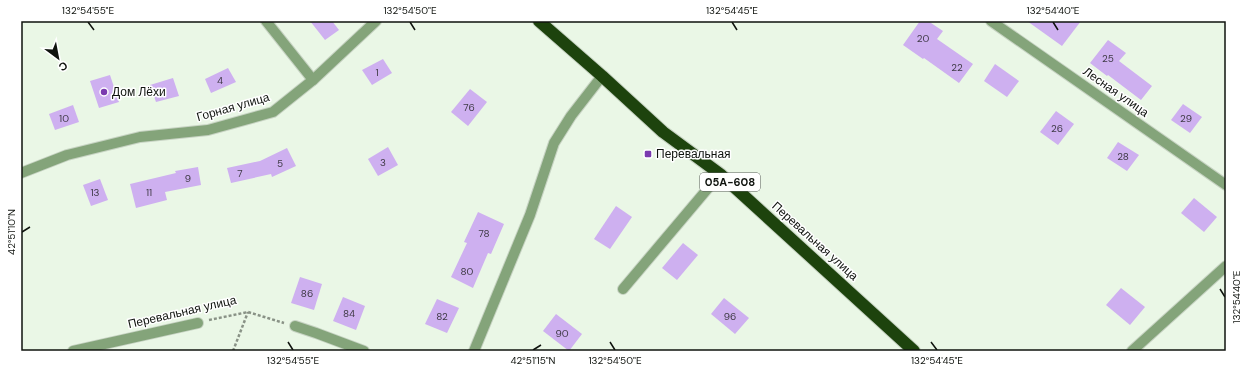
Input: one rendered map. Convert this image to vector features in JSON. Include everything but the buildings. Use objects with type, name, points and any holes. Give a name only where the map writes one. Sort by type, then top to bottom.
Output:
[{"type":"highway","name":"Перевальная улица","points":[[538,21],[602,76],[663,132],[720,174],[914,351]]},
{"type":"street","points":[[266,21],[313,80]]},
{"type":"street","name":"Горная улица","points":[[21,173],[67,155],[140,136],[208,130],[273,112],[313,80],[376,21]]},
{"type":"street","name":"Лесная улица","points":[[991,21],[1226,185]]},
{"type":"street","points":[[474,351],[530,215],[554,143],[571,116],[602,76]]},
{"type":"street","points":[[622,288],[720,174]]},
{"type":"street","points":[[1132,351],[1226,266]]},
{"type":"street","name":"Перевальная улица","points":[[73,351],[198,323]]},
{"type":"street","points":[[295,326],[364,351]]},
{"type":"path","name":"Перевальная улица","points":[[198,323],[248,312],[295,326]]},
{"type":"path","points":[[233,351],[248,312]]},
{"type":"place","name":"Дом Лёхи","points":[[104,92]]},
{"type":"place","name":"Перевальная","points":[[648,154]]}]
